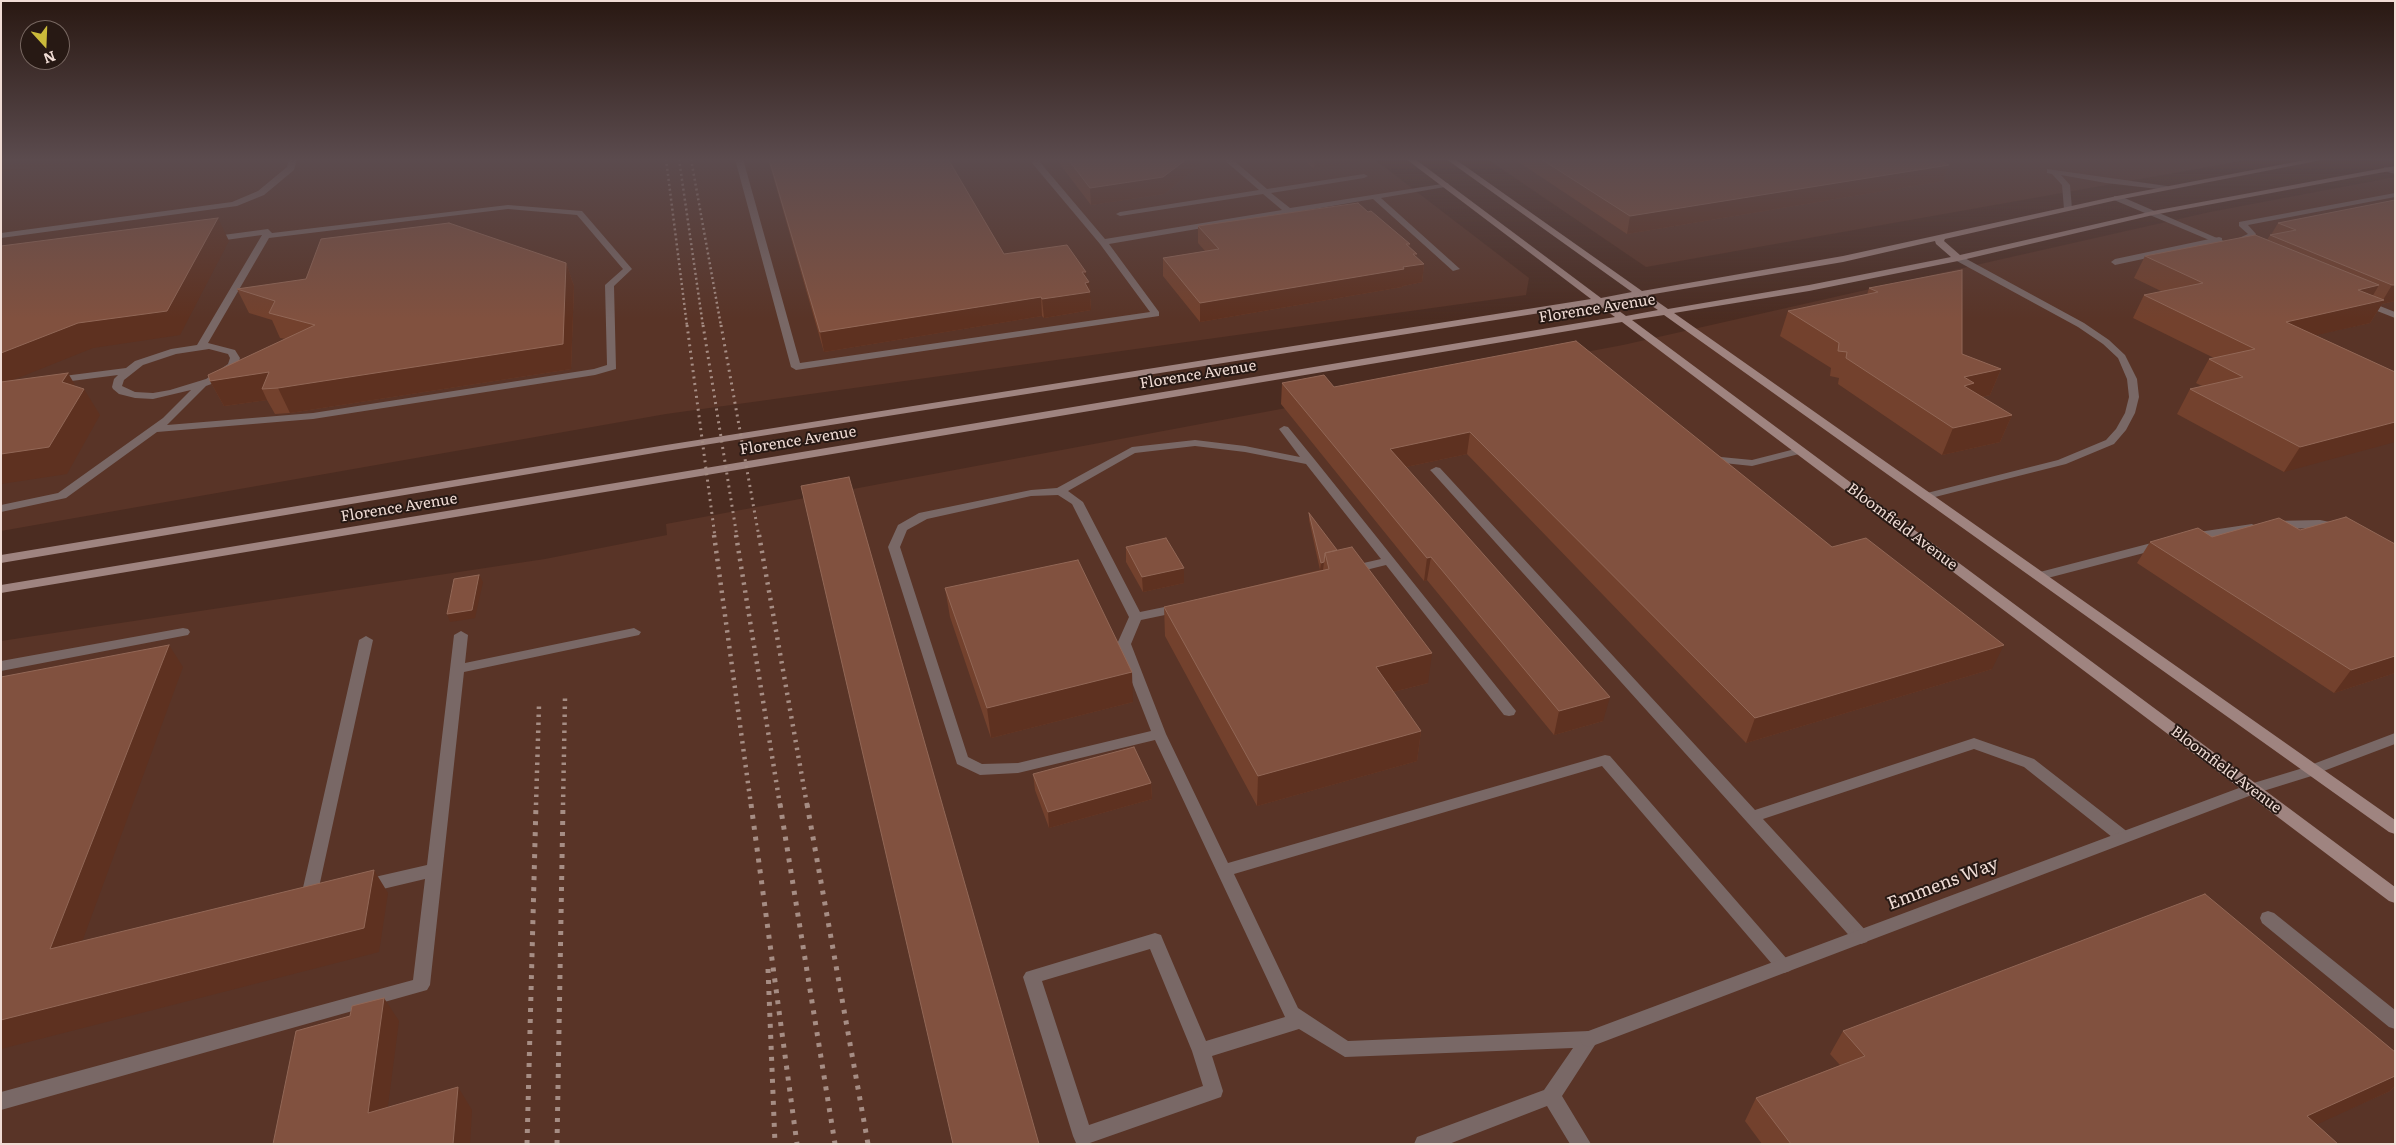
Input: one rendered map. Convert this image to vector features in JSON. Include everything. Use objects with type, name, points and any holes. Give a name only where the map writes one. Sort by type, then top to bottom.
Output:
[{"type":"main road","name":"Bloomfield Avenue","points":[[1480,212],[2395,896]]},
{"type":"main road","points":[[1526,212],[2395,828]]},
{"type":"main road","name":"Florence Avenue","points":[[1,559],[675,447],[1598,301],[1843,259],[2053,212]]},
{"type":"main road","name":"Florence Avenue","points":[[1,589],[1809,288],[1958,258],[2156,212]]},
{"type":"main road","points":[[1942,237],[1939,242],[1958,258]]},
{"type":"street","points":[[1,236],[173,212]]},
{"type":"street","points":[[266,236],[463,212]]},
{"type":"street","points":[[155,429],[313,416],[585,373],[612,367],[609,285],[628,269],[579,212]]},
{"type":"street","points":[[754,212],[796,366],[1156,314],[1079,212]]},
{"type":"street","points":[[1120,214],[1130,212]]},
{"type":"street","points":[[1103,242],[1279,212]]},
{"type":"street","points":[[1392,212],[1456,269]]},
{"type":"street","points":[[2115,262],[2250,238],[2252,234],[2242,224],[2303,212]]},
{"type":"street","points":[[2153,213],[2242,250]]},
{"type":"street","points":[[199,241],[268,232],[201,347]]},
{"type":"street","points":[[1927,496],[2062,462],[2110,442],[2121,430],[2130,413],[2134,397],[2132,379],[2122,357],[2106,342],[2081,325],[1958,258]]},
{"type":"street","points":[[2359,300],[2395,315]]},
{"type":"street","points":[[201,347],[223,348],[232,352],[235,358],[233,365],[224,373],[203,384],[172,393],[135,396],[123,392],[117,387],[118,379],[126,371],[156,356],[174,350],[201,347]]},
{"type":"street","points":[[49,381],[126,371]]},
{"type":"street","points":[[1,509],[62,496],[167,420],[203,384]]},
{"type":"street","points":[[1284,429],[1509,711]]},
{"type":"street","points":[[1159,734],[1018,768],[980,770],[962,760],[894,547],[902,528],[923,516],[1032,493],[1060,491],[1132,450],[1195,443],[1245,449],[1311,462]]},
{"type":"street","points":[[1703,448],[1718,460],[1752,463],[1799,451]]},
{"type":"street","points":[[1436,470],[1861,937]]},
{"type":"street","points":[[1060,491],[1077,502],[1136,617],[1195,604]]},
{"type":"street","points":[[2040,576],[2125,552],[2194,537],[2278,524],[2320,524],[2346,528]]},
{"type":"street","points":[[1340,572],[1389,561]]},
{"type":"street","name":"Emmens Way","points":[[1136,617],[1124,644],[1159,734],[1292,1014],[1345,1049],[1589,1039],[2252,789],[2313,770],[2395,738]]},
{"type":"street","points":[[1,666],[184,632]]},
{"type":"street","points":[[457,669],[634,632]]},
{"type":"street","points":[[1,1101],[421,985],[461,635]]},
{"type":"street","points":[[326,896],[308,901],[366,640]]},
{"type":"street","points":[[1752,817],[1974,743],[2029,763],[2124,838]]},
{"type":"street","points":[[1225,870],[1605,760],[1784,966]]},
{"type":"street","points":[[353,890],[434,870]]},
{"type":"street","points":[[2268,918],[2395,1021]]},
{"type":"street","points":[[1155,940],[1200,1051],[1214,1091],[1083,1136],[1032,978],[1155,940]]},
{"type":"street","points":[[1200,1051],[1302,1020]]},
{"type":"street","points":[[1424,1144],[1551,1096],[1589,1039]]},
{"type":"street","points":[[1551,1096],[1581,1144]]},
{"type":"shaded area","points":[[1,212],[1444,212],[1529,278],[1526,295],[666,414],[1,531]]},
{"type":"shaded area","points":[[1566,212],[1953,212],[1646,267]]},
{"type":"shaded area","points":[[2208,212],[2395,212],[2395,1144],[1,1144],[1,641],[545,559],[667,535],[666,524],[1623,345]]},
{"type":"building","points":[[785,212],[979,212],[1004,254],[1067,245],[1086,272],[1082,272],[1089,282],[1085,283],[1090,292],[1042,299],[1041,297],[820,332]]},
{"type":"building","points":[[1292,212],[1373,212],[1410,244],[1406,244],[1424,264],[1200,303],[1163,258],[1219,249],[1198,226]]},
{"type":"building","points":[[1624,212],[1652,212],[1630,216]]},
{"type":"building","points":[[2332,212],[2395,212],[2395,285],[2270,235],[2296,230],[2278,223]]},
{"type":"building","points":[[218,218],[167,311],[78,323],[1,353],[1,246]]},
{"type":"building","points":[[449,223],[566,263],[563,344],[278,388],[262,389],[269,372],[210,381],[208,375],[315,325],[269,313],[275,301],[237,289],[306,279],[321,239]]},
{"type":"building","points":[[2255,235],[2379,285],[2358,290],[2384,300],[2286,322],[2395,372],[2395,422],[2300,447],[2190,389],[2243,377],[2209,359],[2255,349],[2144,295],[2203,283],[2145,256]]},
{"type":"building","points":[[1962,270],[1962,354],[2001,369],[1964,377],[1974,383],[1964,386],[2012,415],[1953,428],[1846,358],[1847,352],[1838,351],[1839,343],[1788,311],[1878,292],[1869,288]]},
{"type":"building","points":[[1576,341],[1832,547],[1866,538],[2004,645],[1755,718],[1470,432],[1390,449],[1610,697],[1559,711],[1431,557],[1427,558],[1282,383],[1324,375],[1334,387]]},
{"type":"building","points":[[68,373],[62,382],[84,389],[49,447],[1,454],[1,382]]},
{"type":"building","points":[[849,477],[1039,1144],[953,1144],[801,486]]},
{"type":"building","points":[[1309,513],[1337,550],[1325,553],[1324,562],[1321,563]]},
{"type":"building","points":[[2346,517],[2395,544],[2395,656],[2351,670],[2150,542],[2198,528],[2212,537],[2279,518],[2300,530]]},
{"type":"building","points":[[1166,538],[1184,568],[1142,577],[1126,547]]},
{"type":"building","points":[[1352,547],[1432,653],[1376,667],[1421,731],[1258,776],[1164,607],[1329,569],[1325,553]]},
{"type":"building","points":[[1078,560],[1132,672],[987,708],[945,588]]},
{"type":"building","points":[[479,575],[472,610],[447,614],[454,579]]},
{"type":"building","points":[[169,645],[50,949],[374,870],[364,928],[1,1020],[1,677]]},
{"type":"building","points":[[1134,747],[1151,783],[1048,812],[1033,774]]},
{"type":"building","points":[[2205,894],[2395,1052],[2395,1076],[2307,1116],[2338,1144],[1791,1144],[1756,1098],[1865,1056],[1843,1031]]},
{"type":"building","points":[[384,998],[368,1113],[458,1087],[453,1144],[273,1144],[296,1031],[350,1016],[352,1006]]},
{"type":"railway","points":[[673,212],[687,326]]},
{"type":"railway","points":[[687,212],[703,326]]},
{"type":"railway","points":[[701,212],[721,326]]},
{"type":"railway","points":[[687,325],[715,537]]},
{"type":"railway","points":[[703,325],[737,537]]},
{"type":"railway","points":[[721,325],[759,537]]},
{"type":"railway","points":[[714,535],[751,805]]},
{"type":"railway","points":[[736,535],[780,805]]},
{"type":"railway","points":[[759,535],[807,805]]},
{"type":"railway","points":[[563,805],[565,698]]},
{"type":"railway","points":[[536,805],[539,705]]},
{"type":"railway","points":[[527,1144],[536,804]]},
{"type":"railway","points":[[557,1144],[563,804]]},
{"type":"railway","points":[[751,804],[797,1144]]},
{"type":"railway","points":[[780,804],[835,1144]]},
{"type":"railway","points":[[807,804],[868,1144]]},
{"type":"railway","points":[[768,969],[775,1144]]}]
